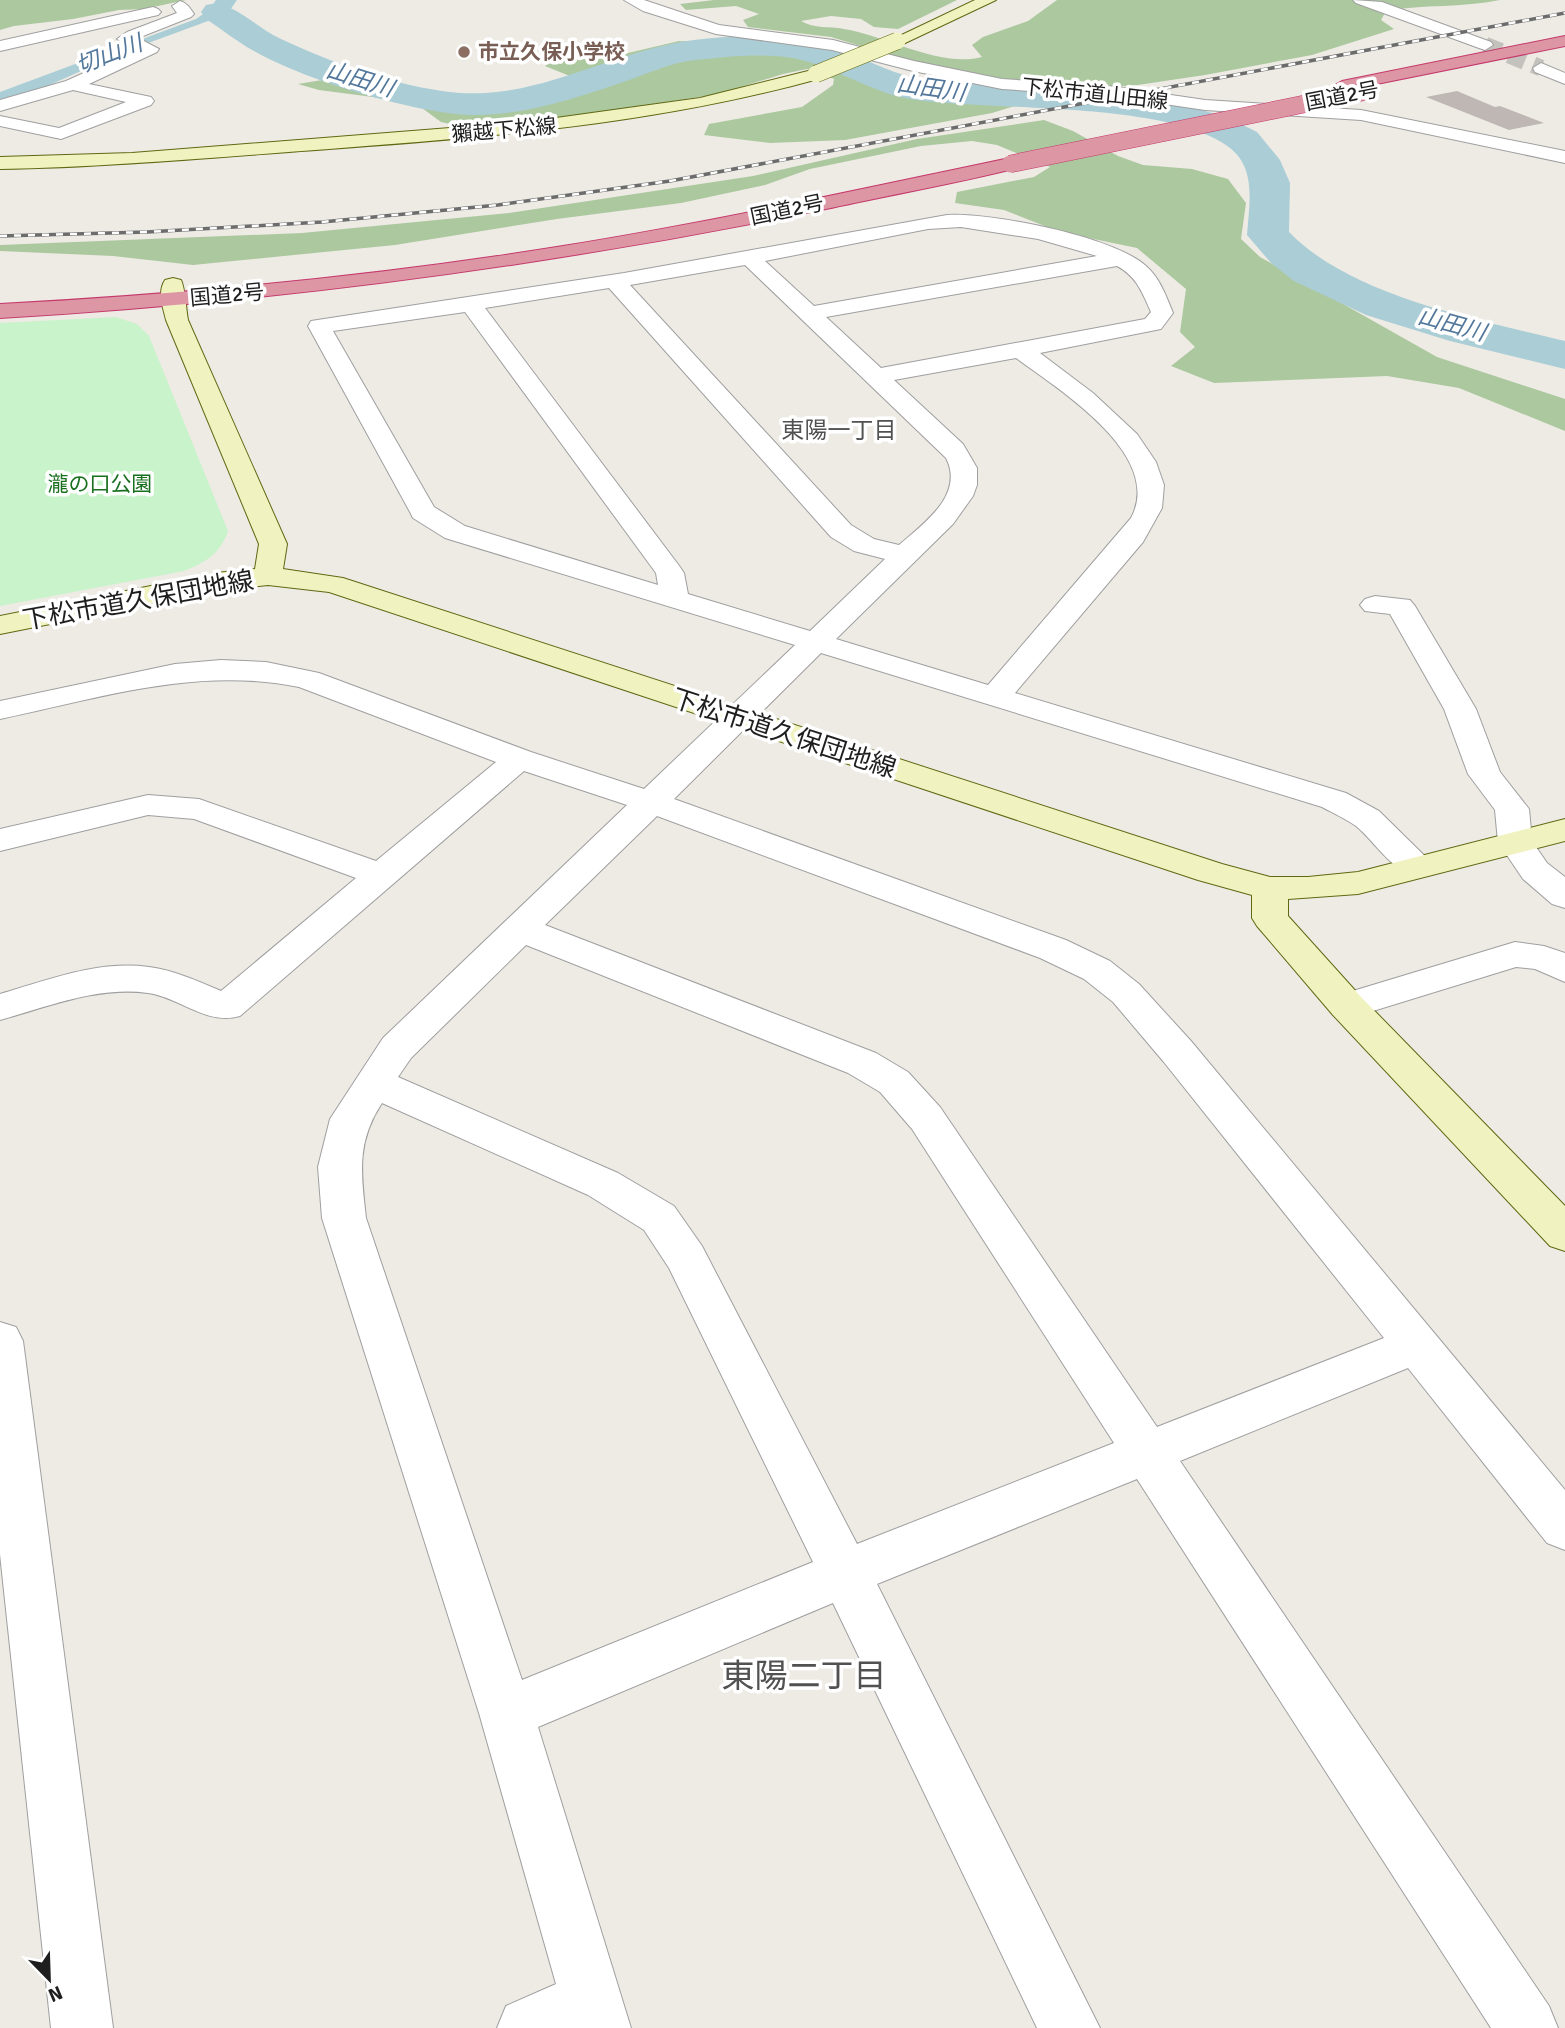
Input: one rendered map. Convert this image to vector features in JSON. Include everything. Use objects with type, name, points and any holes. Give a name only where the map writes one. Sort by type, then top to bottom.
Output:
[{"type":"highway","name":"国道2号","points":[[0,311],[173,292],[409,275],[552,253],[722,223],[1342,86],[1565,41]]},
{"type":"highway","name":"国道2号","points":[[1002,160],[1565,52]]},
{"type":"highway","name":"国道2号","points":[[0,296],[173,292]]},
{"type":"street","name":"下松市道山田線","points":[[632,0],[648,8],[716,29],[833,45],[913,66],[1002,84],[1117,92],[1206,105],[1361,115],[1426,126],[1565,157]]},
{"type":"street","name":"獺越下松線","points":[[0,163],[89,160],[527,129],[676,110],[727,100],[816,75],[988,0]]},
{"type":"street","points":[[1361,0],[1397,10],[1430,26],[1485,45]]},
{"type":"street","points":[[0,46],[186,4],[186,13],[125,39],[151,49],[72,85],[0,106]]},
{"type":"street","points":[[1541,68],[1565,79]]},
{"type":"street","points":[[0,121],[61,134],[145,101],[72,85]]},
{"type":"street","points":[[877,376],[1131,330],[1153,324],[1162,313],[1147,280],[1136,268],[1119,258],[1075,243],[981,222],[955,220],[615,282],[319,326],[423,512],[456,532],[1334,800],[1367,818],[1418,867]]},
{"type":"street","points":[[810,313],[1119,258]]},
{"type":"street","points":[[528,2028],[595,2014],[506,1713],[344,1218],[339,1167],[350,1119],[397,1048],[905,555],[961,495],[965,474],[954,449],[751,259]]},
{"type":"street","points":[[615,282],[841,531],[863,545],[905,555]]},
{"type":"street","points":[[173,292],[177,320],[273,544],[268,576]]},
{"type":"street","points":[[471,305],[670,573],[674,597]]},
{"type":"street","points":[[995,696],[1133,536],[1149,508],[1151,478],[1138,449],[1117,426],[1021,350]]},
{"type":"street","name":"下松市道久保団地線","points":[[0,625],[216,582],[268,576],[333,584],[1210,872],[1270,888],[1308,888],[1358,883],[1565,830]]},
{"type":"street","points":[[1375,606],[1399,606],[1460,709],[1484,774],[1512,809],[1515,842],[1535,870],[1565,896]]},
{"type":"street","points":[[0,710],[175,673],[221,669],[267,671],[307,680],[519,759],[651,802],[1053,949],[1097,970],[1126,993],[1177,1051],[1565,1528]]},
{"type":"street","points":[[0,1007],[75,987],[116,980],[150,981],[226,1007],[519,759]]},
{"type":"street","points":[[0,840],[148,805],[199,809],[383,876]]},
{"type":"street","points":[[1270,888],[1270,918],[1347,1006],[1565,1234]]},
{"type":"street","points":[[520,929],[862,1063],[894,1082],[926,1118],[1527,2028]]},
{"type":"street","points":[[1347,1006],[1515,954],[1544,958],[1565,969]]},
{"type":"street","points":[[374,1083],[603,1184],[659,1218],[686,1258],[1069,2028]]},
{"type":"street","points":[[0,1341],[82,2028]]},
{"type":"street","points":[[506,1713],[1146,1451],[1416,1345]]},
{"type":"green space","points":[[0,0],[186,0],[144,9],[119,10],[0,30]]},
{"type":"green space","points":[[714,0],[957,0],[898,29],[874,27],[861,19],[831,16],[801,21],[861,33],[931,55],[966,59],[982,57],[972,45],[983,37],[1028,21],[1057,0],[1500,0],[1386,11],[1381,20],[1394,29],[1312,55],[1131,86],[1079,87],[1024,82],[927,66],[831,37],[748,27],[743,20],[759,14],[736,6],[686,10],[680,4]]},
{"type":"green space","points":[[679,41],[701,42],[726,50],[800,54],[827,61],[866,81],[897,91],[1018,105],[992,113],[845,140],[770,143],[704,135],[709,124],[802,107],[833,85],[834,79],[807,69],[718,94],[585,115],[463,127],[441,122],[422,108],[388,99],[319,90],[298,84],[322,80],[435,104],[477,106],[529,100],[592,85],[545,66],[557,56],[598,48],[628,53]]},
{"type":"green space","points":[[1044,120],[1073,131],[1118,156],[1143,165],[1192,169],[1228,179],[1246,203],[1241,239],[1260,257],[1437,357],[1565,399],[1565,431],[1459,388],[1387,376],[1214,383],[1171,366],[1195,347],[1180,332],[1186,289],[1137,248],[1060,232],[1004,210],[955,203],[957,192],[1034,177],[1050,167],[997,145],[972,141],[921,146],[810,169],[765,185],[681,203],[557,219],[395,245],[193,265],[113,256],[0,251],[0,245],[302,233],[509,213],[753,176],[917,139]]},
{"type":"green space","name":"瀧の口公園","points":[[116,317],[137,324],[149,336],[228,531],[225,539],[211,556],[184,571],[0,606],[0,323]]},
{"type":"water","name":"切山川","points":[[216,0],[237,0],[230,10],[238,23],[208,21],[124,52],[45,87],[0,101],[0,92],[196,19],[209,10]]},
{"type":"building","points":[[1457,91],[1544,123],[1509,130],[1426,97]]},
{"type":"waterway","name":"山田川","points":[[217,12],[267,45],[349,79],[442,102],[473,104],[516,101],[568,89],[693,50],[753,47],[799,49],[826,56],[881,81],[915,89],[1109,103],[1168,112],[1214,125],[1244,140],[1261,160],[1270,183],[1268,235],[1309,272],[1382,305],[1466,331],[1565,355]]},
{"type":"tunnel","points":[[1485,45],[1541,68]]},
{"type":"railway","points":[[0,236],[147,232],[322,222],[498,205],[670,181],[1565,13]]},
{"type":"place","name":"市立久保小学校","points":[[464,52]]},
{"type":"district","name":"東陽一丁目","points":[[839,430]]},
{"type":"district","name":"東陽二丁目","points":[[804,1675]]}]
